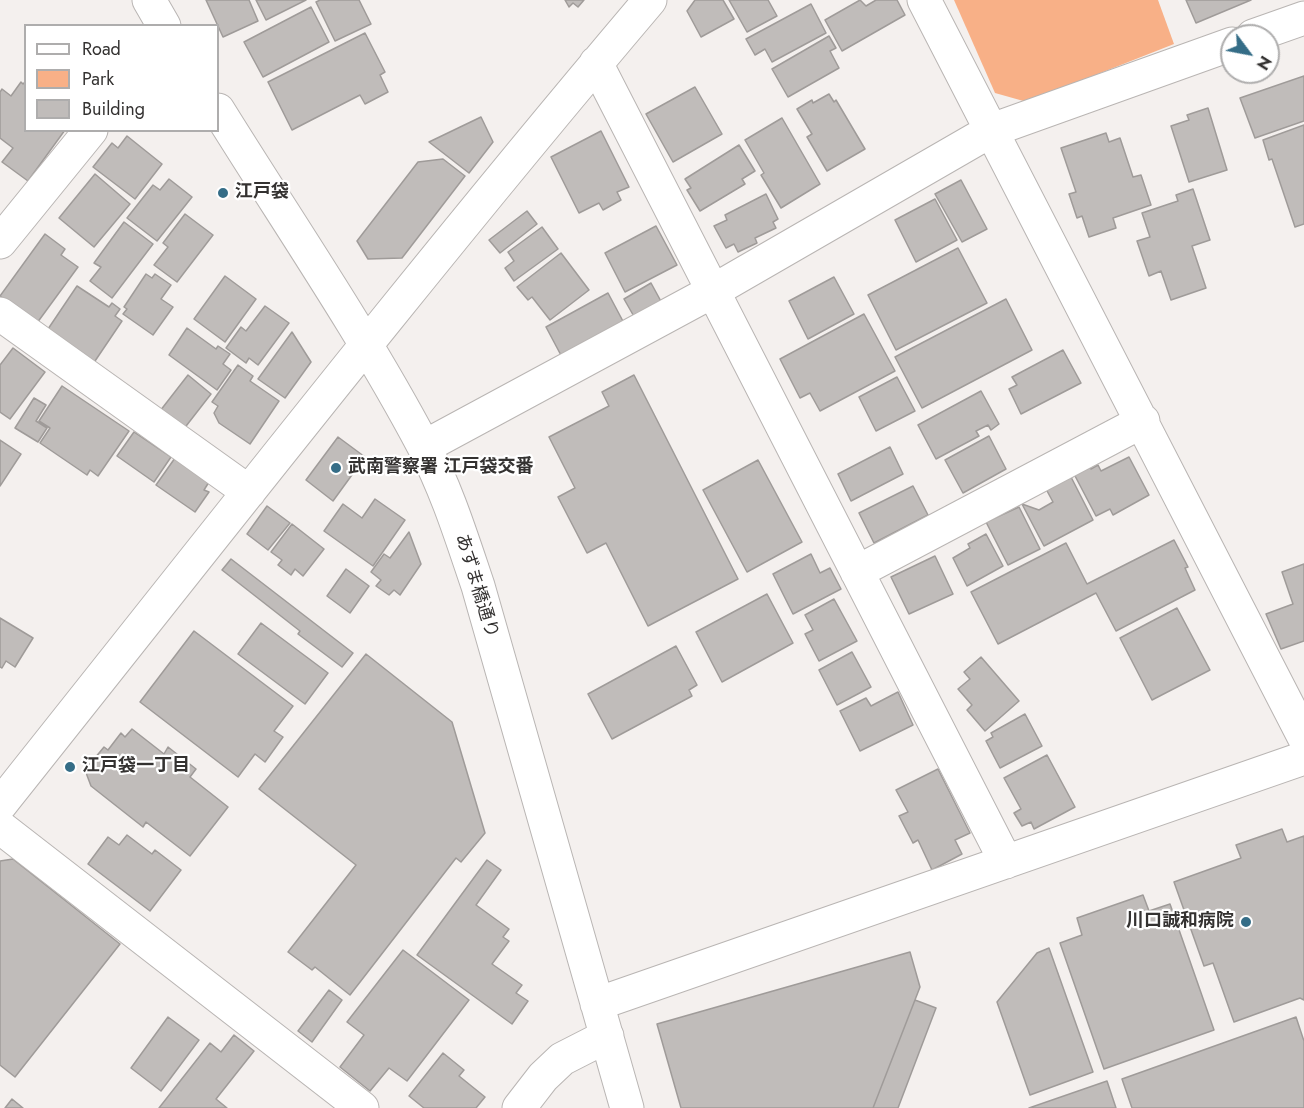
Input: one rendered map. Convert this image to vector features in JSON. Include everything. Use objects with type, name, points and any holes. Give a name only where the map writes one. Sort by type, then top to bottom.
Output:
[{"type":"street","points":[[148,0],[163,24]]},
{"type":"street","points":[[0,805],[366,345],[554,113],[650,0]]},
{"type":"street","points":[[924,0],[1304,736]]},
{"type":"street","points":[[1280,26],[1304,18]]},
{"type":"street","points":[[424,447],[713,291],[992,130],[1220,48]]},
{"type":"street","points":[[596,63],[1006,862]]},
{"type":"street","name":"あずま橋通り","points":[[219,112],[366,345],[424,447],[454,514],[478,586],[627,1108]]},
{"type":"street","points":[[0,242],[89,132]]},
{"type":"street","points":[[0,314],[249,492]]},
{"type":"street","points":[[857,572],[1143,421]]},
{"type":"street","points":[[597,1004],[1304,758]]},
{"type":"street","points":[[0,827],[362,1108]]},
{"type":"street","points":[[519,1108],[543,1077],[562,1059],[607,1036]]},
{"type":"green space","points":[[954,0],[1158,0],[1174,44],[1027,102],[995,93]]},
{"type":"building","points":[[206,0],[249,0],[258,21],[223,37]]},
{"type":"building","points":[[256,0],[306,0],[266,20]]},
{"type":"building","points":[[320,0],[359,0],[371,24],[335,41],[316,2]]},
{"type":"building","points":[[565,0],[584,0],[578,7],[573,3],[569,7]]},
{"type":"building","points":[[695,0],[723,0],[734,19],[701,37],[687,11]]},
{"type":"building","points":[[729,0],[768,0],[777,16],[747,32]]},
{"type":"building","points":[[860,0],[866,6],[876,0],[897,0],[905,15],[842,51],[825,20]]},
{"type":"building","points":[[1186,0],[1251,0],[1196,23]]},
{"type":"building","points":[[811,4],[826,33],[772,62],[765,49],[755,55],[746,39]]},
{"type":"building","points":[[311,7],[329,42],[263,77],[244,42]]},
{"type":"building","points":[[365,33],[385,72],[380,75],[388,92],[365,104],[360,95],[292,130],[268,82]]},
{"type":"building","points":[[829,36],[836,48],[830,51],[839,68],[788,97],[772,69]]},
{"type":"building","points":[[1304,76],[1304,121],[1255,138],[1240,98]]},
{"type":"building","points":[[21,82],[23,84],[24,132],[64,132],[28,181],[2,162],[13,148],[0,138],[0,92],[2,89],[11,96]]},
{"type":"building","points":[[695,87],[722,134],[673,162],[646,114]]},
{"type":"building","points":[[829,94],[834,102],[836,100],[865,149],[827,171],[807,137],[812,134],[797,109]]},
{"type":"building","points":[[1208,108],[1227,170],[1189,182],[1171,126],[1189,120],[1187,115]]},
{"type":"building","points":[[481,117],[493,142],[469,173],[429,142]]},
{"type":"building","points":[[782,118],[820,184],[781,208],[761,175],[764,173],[745,140]]},
{"type":"building","points":[[1304,125],[1304,224],[1295,227],[1272,159],[1269,160],[1263,140]]},
{"type":"building","points":[[601,131],[629,187],[617,192],[621,200],[603,210],[599,203],[579,213],[551,157]]},
{"type":"building","points":[[1106,133],[1109,142],[1120,138],[1133,177],[1141,175],[1151,205],[1113,218],[1116,228],[1089,237],[1082,216],[1077,218],[1069,194],[1076,192],[1061,148]]},
{"type":"building","points":[[127,136],[162,164],[135,199],[93,167],[112,143],[118,148]]},
{"type":"building","points":[[739,145],[755,171],[742,179],[745,184],[700,211],[687,190],[691,188],[685,179]]},
{"type":"building","points":[[443,159],[465,176],[402,258],[368,259],[357,241],[418,162]]},
{"type":"building","points":[[95,174],[130,204],[94,247],[59,218]]},
{"type":"building","points":[[169,179],[192,197],[157,241],[127,218],[153,185],[160,190]]},
{"type":"building","points":[[961,180],[987,229],[962,242],[935,194]]},
{"type":"building","points":[[1193,189],[1210,240],[1192,246],[1206,288],[1171,300],[1161,271],[1149,276],[1137,241],[1150,237],[1142,213],[1178,201],[1176,195]]},
{"type":"building","points":[[766,194],[778,219],[773,222],[776,228],[755,238],[757,243],[738,252],[734,244],[726,248],[714,226],[727,220],[725,215]]},
{"type":"building","points":[[935,199],[957,240],[916,262],[895,220]]},
{"type":"building","points":[[527,211],[537,224],[500,253],[489,240]]},
{"type":"building","points":[[185,214],[213,235],[177,282],[154,265],[168,247],[163,243]]},
{"type":"building","points":[[124,222],[153,244],[112,298],[90,281],[101,267],[94,263]]},
{"type":"building","points":[[656,226],[677,265],[625,292],[605,253]]},
{"type":"building","points":[[542,227],[558,249],[514,281],[505,268],[514,261],[508,252]]},
{"type":"building","points":[[45,234],[65,249],[61,255],[78,267],[37,323],[0,296]]},
{"type":"building","points":[[958,248],[987,303],[896,350],[868,295]]},
{"type":"building","points":[[561,253],[589,290],[550,320],[532,297],[528,300],[517,287]]},
{"type":"building","points":[[146,274],[152,278],[155,274],[171,285],[161,299],[173,307],[153,335],[123,314],[127,309],[124,307]]},
{"type":"building","points":[[225,276],[256,299],[225,342],[194,319]]},
{"type":"building","points":[[834,277],[854,314],[808,339],[789,301]]},
{"type":"building","points":[[651,283],[663,305],[636,320],[624,299]]},
{"type":"building","points":[[77,286],[109,307],[112,303],[120,309],[115,316],[122,321],[93,364],[46,332]]},
{"type":"building","points":[[608,293],[625,325],[563,359],[546,327]]},
{"type":"building","points":[[1006,299],[1032,350],[922,408],[895,357]]},
{"type":"building","points":[[265,306],[289,323],[258,365],[249,358],[246,363],[226,348],[241,327],[246,331]]},
{"type":"building","points":[[864,314],[895,371],[820,411],[810,393],[800,398],[780,359]]},
{"type":"building","points":[[187,328],[216,349],[218,346],[230,354],[223,364],[231,370],[217,390],[169,355]]},
{"type":"building","points":[[292,332],[311,362],[285,398],[258,379]]},
{"type":"building","points":[[13,348],[45,372],[10,419],[0,412],[0,365]]},
{"type":"building","points":[[1063,350],[1081,383],[1021,414],[1009,389],[1017,385],[1012,377]]},
{"type":"building","points":[[238,365],[253,376],[250,381],[279,401],[250,444],[219,423],[214,413],[218,406],[212,402]]},
{"type":"building","points":[[188,375],[211,394],[183,430],[160,411]]},
{"type":"building","points":[[634,375],[738,579],[648,626],[606,543],[587,553],[558,497],[575,488],[549,437],[609,406],[602,392]]},
{"type":"building","points":[[897,377],[915,411],[876,431],[859,397]]},
{"type":"building","points":[[62,386],[129,431],[98,476],[90,470],[87,475],[40,443],[50,428],[39,421]]},
{"type":"building","points":[[981,391],[999,424],[991,430],[988,425],[976,431],[979,436],[936,459],[918,425]]},
{"type":"building","points":[[34,398],[46,405],[36,421],[47,428],[38,442],[15,428]]},
{"type":"building","points":[[134,432],[171,457],[154,482],[117,456]]},
{"type":"building","points":[[989,436],[1006,469],[963,493],[945,460]]},
{"type":"building","points":[[338,437],[365,457],[333,501],[306,480]]},
{"type":"building","points":[[0,440],[21,454],[0,486]]},
{"type":"building","points":[[890,447],[903,474],[851,501],[838,474]]},
{"type":"building","points":[[1129,457],[1149,495],[1113,515],[1110,509],[1096,516],[1074,474],[1089,466],[1091,469],[1098,465],[1101,471]]},
{"type":"building","points":[[175,458],[209,482],[204,490],[209,492],[195,512],[156,485]]},
{"type":"building","points":[[758,460],[802,542],[747,572],[703,490]]},
{"type":"building","points":[[1071,477],[1093,520],[1044,546],[1022,504],[1039,510],[1053,502],[1046,489]]},
{"type":"building","points":[[913,486],[928,515],[874,543],[859,513]]},
{"type":"building","points":[[375,499],[405,520],[373,566],[324,531],[343,504],[362,518]]},
{"type":"building","points":[[267,506],[290,523],[268,550],[247,534]]},
{"type":"building","points":[[1019,507],[1040,549],[1008,565],[986,522]]},
{"type":"building","points":[[292,524],[324,549],[303,576],[295,569],[291,575],[278,565],[282,560],[271,552]]},
{"type":"building","points":[[409,532],[421,564],[400,595],[394,590],[389,595],[376,586],[381,580],[371,572],[384,554],[390,558]]},
{"type":"building","points":[[986,534],[1003,566],[967,586],[953,558],[970,548],[968,544]]},
{"type":"building","points":[[1174,540],[1188,567],[1185,568],[1195,590],[1116,631],[1096,593],[998,644],[971,592],[1066,543],[1087,584]]},
{"type":"building","points":[[811,554],[820,573],[830,568],[841,589],[793,614],[773,574]]},
{"type":"building","points":[[935,556],[953,594],[909,614],[891,577]]},
{"type":"building","points":[[231,559],[353,653],[342,667],[298,634],[300,631],[222,570]]},
{"type":"building","points":[[1304,564],[1304,641],[1281,649],[1266,614],[1293,604],[1282,572]]},
{"type":"building","points":[[346,569],[369,586],[350,613],[327,596]]},
{"type":"building","points":[[767,594],[793,643],[722,682],[696,632]]},
{"type":"building","points":[[834,599],[857,641],[819,661],[805,634],[813,630],[805,615]]},
{"type":"building","points":[[1177,608],[1210,670],[1152,700],[1120,638]]},
{"type":"building","points":[[0,618],[33,638],[15,667],[6,661],[2,668],[0,667]]},
{"type":"building","points":[[261,623],[328,673],[305,704],[238,654]]},
{"type":"building","points":[[194,631],[293,706],[274,731],[283,737],[265,762],[255,754],[238,777],[140,702]]},
{"type":"building","points":[[676,646],[697,685],[689,690],[692,696],[612,739],[588,694]]},
{"type":"building","points":[[852,652],[871,687],[837,705],[819,670]]},
{"type":"building","points":[[366,654],[452,722],[485,833],[461,862],[456,858],[350,995],[315,967],[312,970],[288,952],[356,865],[259,789]]},
{"type":"building","points":[[981,657],[1019,701],[985,731],[967,710],[972,705],[958,689],[970,679],[964,672]]},
{"type":"building","points":[[898,692],[913,725],[860,751],[840,711],[866,698],[871,706]]},
{"type":"building","points":[[1025,714],[1042,746],[1000,768],[986,741],[993,737],[991,733]]},
{"type":"building","points":[[132,729],[164,754],[168,747],[196,769],[190,777],[228,807],[190,856],[146,822],[143,827],[91,786],[85,770],[104,747],[108,750],[121,733],[125,737]]},
{"type":"building","points":[[1047,755],[1075,807],[1034,829],[1031,822],[1022,826],[1014,813],[1021,809],[1004,778]]},
{"type":"building","points":[[938,769],[970,833],[955,840],[962,854],[932,870],[918,840],[913,843],[899,816],[908,812],[896,790]]},
{"type":"building","name":"川口誠和病院","points":[[1282,829],[1287,842],[1304,836],[1304,1000],[1300,998],[1234,1022],[1213,963],[1204,966],[1174,882],[1241,858],[1236,845]]},
{"type":"building","points":[[127,835],[152,854],[155,850],[181,870],[150,911],[88,864],[108,837],[119,845]]},
{"type":"building","points":[[13,859],[120,944],[15,1077],[0,1065],[0,861]]},
{"type":"building","points":[[487,860],[501,870],[476,905],[509,929],[503,937],[509,941],[492,964],[522,985],[516,993],[528,1001],[512,1024],[417,955]]},
{"type":"building","points":[[1143,895],[1149,911],[1170,904],[1214,1030],[1104,1069],[1060,943],[1082,935],[1077,918]]},
{"type":"building","points":[[1049,948],[1093,1072],[1030,1095],[997,1002],[1037,953]]},
{"type":"building","points":[[403,950],[469,1000],[407,1081],[389,1068],[370,1091],[340,1067],[364,1035],[347,1022]]},
{"type":"building","points":[[910,952],[920,987],[873,1108],[681,1108],[657,1024]]},
{"type":"building","points":[[329,990],[342,1000],[312,1042],[298,1031]]},
{"type":"building","points":[[915,1000],[936,1008],[898,1108],[873,1108]]},
{"type":"building","points":[[168,1017],[199,1040],[161,1091],[131,1068]]},
{"type":"building","points":[[1296,1017],[1304,1041],[1304,1108],[1132,1108],[1122,1079]]},
{"type":"building","points":[[234,1035],[254,1051],[216,1099],[227,1108],[159,1108],[210,1043],[221,1052]]},
{"type":"building","points":[[443,1053],[464,1070],[459,1076],[485,1097],[476,1108],[424,1108],[409,1096]]},
{"type":"building","points":[[1107,1081],[1116,1108],[1029,1108]]},
{"type":"building","points":[[12,1099],[23,1108],[5,1108]]},
{"type":"place","name":"江戸袋","points":[[223,193]]},
{"type":"place","name":"武南警察署 江戸袋交番","points":[[336,468]]},
{"type":"place","name":"江戸袋一丁目","points":[[70,767]]},
{"type":"place","name":"川口誠和病院","points":[[1246,922]]}]
